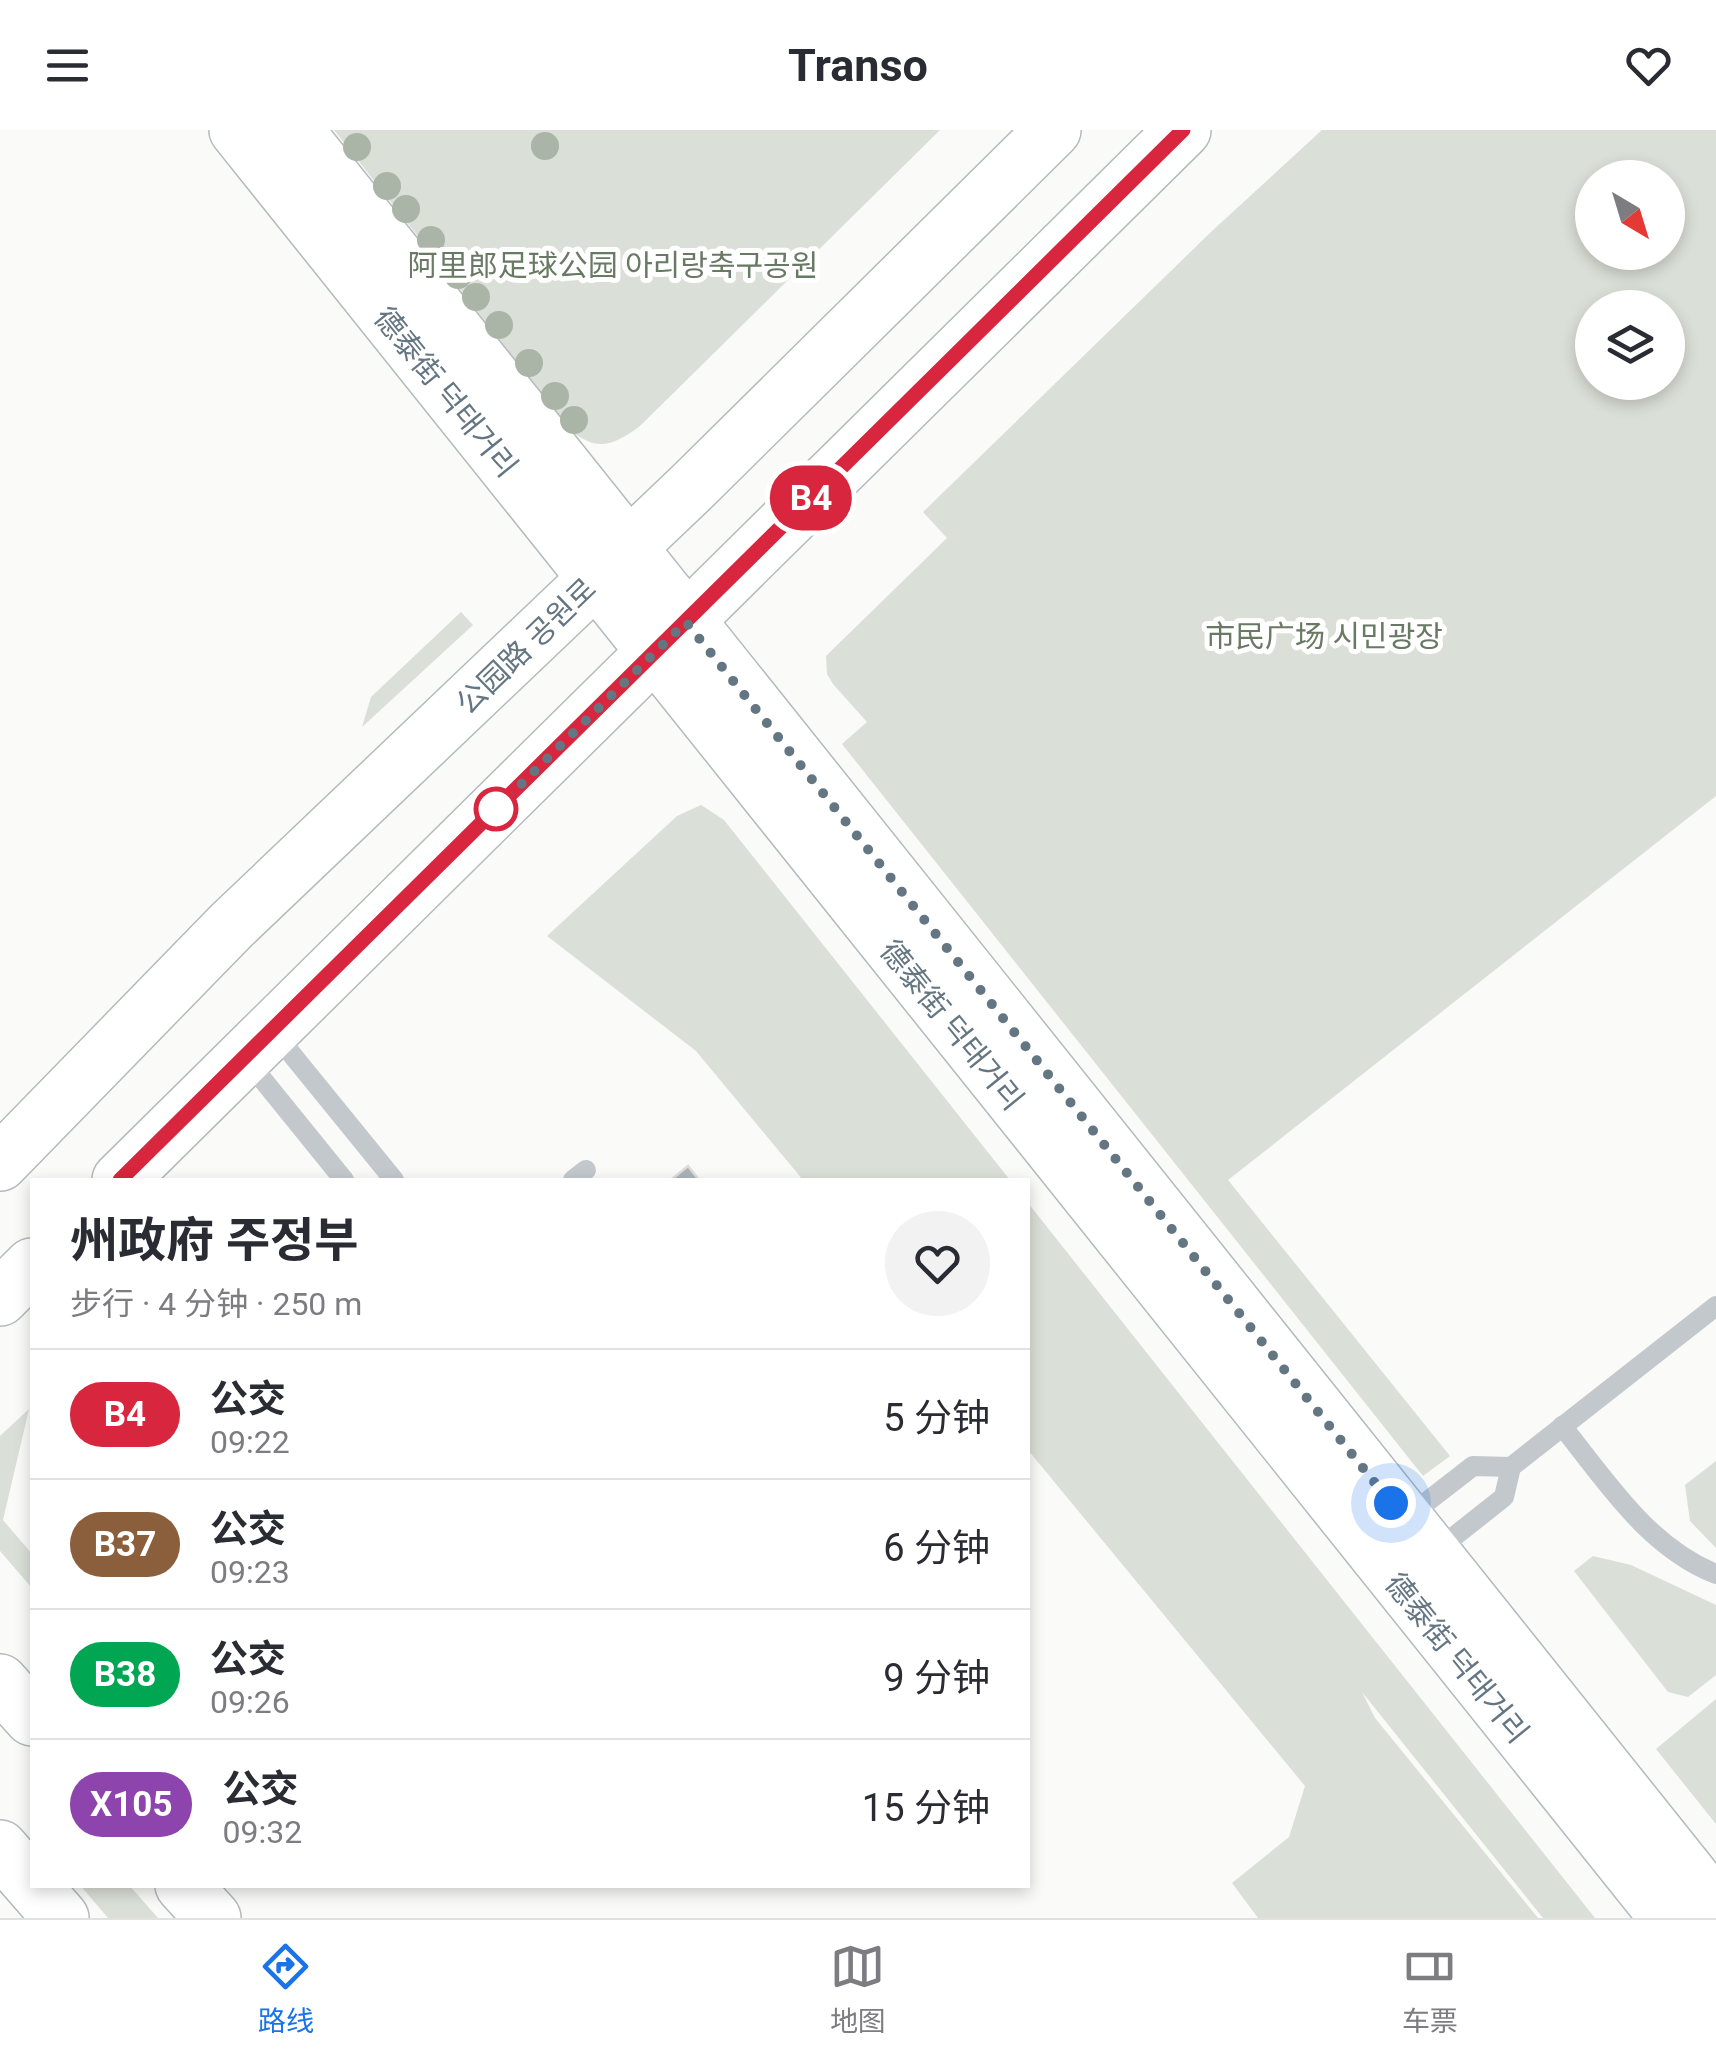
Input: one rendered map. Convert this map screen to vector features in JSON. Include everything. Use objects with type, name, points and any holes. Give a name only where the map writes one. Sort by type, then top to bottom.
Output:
[{"type":"street","name":"德泰街 덕태거리","points":[[237,130],[612,564]]},
{"type":"street","name":"德泰街 덕태거리","points":[[295,130],[612,564],[1400,1551],[1668,1918]]},
{"type":"street","name":"公园路 공원로","points":[[0,1163],[231,926],[612,564],[1053,130]]},
{"type":"street","points":[[122,1178],[1183,130]]},
{"type":"street","points":[[0,1298],[30,1268]]},
{"type":"street","name":"德泰街 덕태거리","points":[[1400,1551],[1716,1908]]},
{"type":"street","points":[[0,1682],[30,1716]]},
{"type":"street","points":[[0,1848],[30,1882]]},
{"type":"street","points":[[35,1888],[61,1918]]},
{"type":"lane","points":[[258,1044],[343,1178]]},
{"type":"lane","points":[[258,1044],[392,1178]]},
{"type":"lane","points":[[1400,1551],[1504,1497],[1511,1467],[1716,1306]]},
{"type":"lane","points":[[1562,1426],[1649,1530],[1671,1551],[1716,1574]]},
{"type":"lane","points":[[1400,1551],[1472,1466],[1511,1467]]},
{"type":"green space","name":"阿里郎足球公园 아리랑축구공원","points":[[334,130],[940,130],[640,426],[614,442],[597,444],[571,430]]},
{"type":"green space","name":"市民广场 시민광장","points":[[1322,130],[1716,130],[1716,796],[1228,1180],[1450,1456],[1423,1476],[842,744],[867,722],[833,684],[827,674],[826,656],[947,538],[923,512],[1212,231]]},
{"type":"green space","points":[[461,612],[473,625],[362,727],[371,697]]},
{"type":"green space","points":[[701,805],[724,820],[1008,1178],[801,1178],[696,1051],[547,936],[677,816]]},
{"type":"green space","points":[[1030,1206],[1595,1918],[1543,1918],[1362,1692],[1375,1718],[1538,1918],[1258,1918],[1232,1883],[1289,1837],[1305,1786],[1030,1452]]},
{"type":"green space","points":[[29,1409],[3,1520],[30,1552],[30,1586],[0,1551],[0,1436]]},
{"type":"green space","points":[[1716,1461],[1716,1548],[1690,1521],[1685,1485]]},
{"type":"green space","points":[[1593,1556],[1631,1565],[1716,1605],[1716,1675],[1688,1697],[1668,1692],[1574,1571]]},
{"type":"green space","points":[[1716,1699],[1716,1824],[1656,1749]]},
{"type":"green space","points":[[83,1888],[132,1888],[158,1918],[108,1918]]},
{"type":"building","points":[[688,1166],[697,1178],[673,1178]]},
{"type":"bus line","name":"B4","points":[[122,1178],[1183,130]]},
{"type":"route","points":[[496,809],[686,622],[1391,1503]]}]
